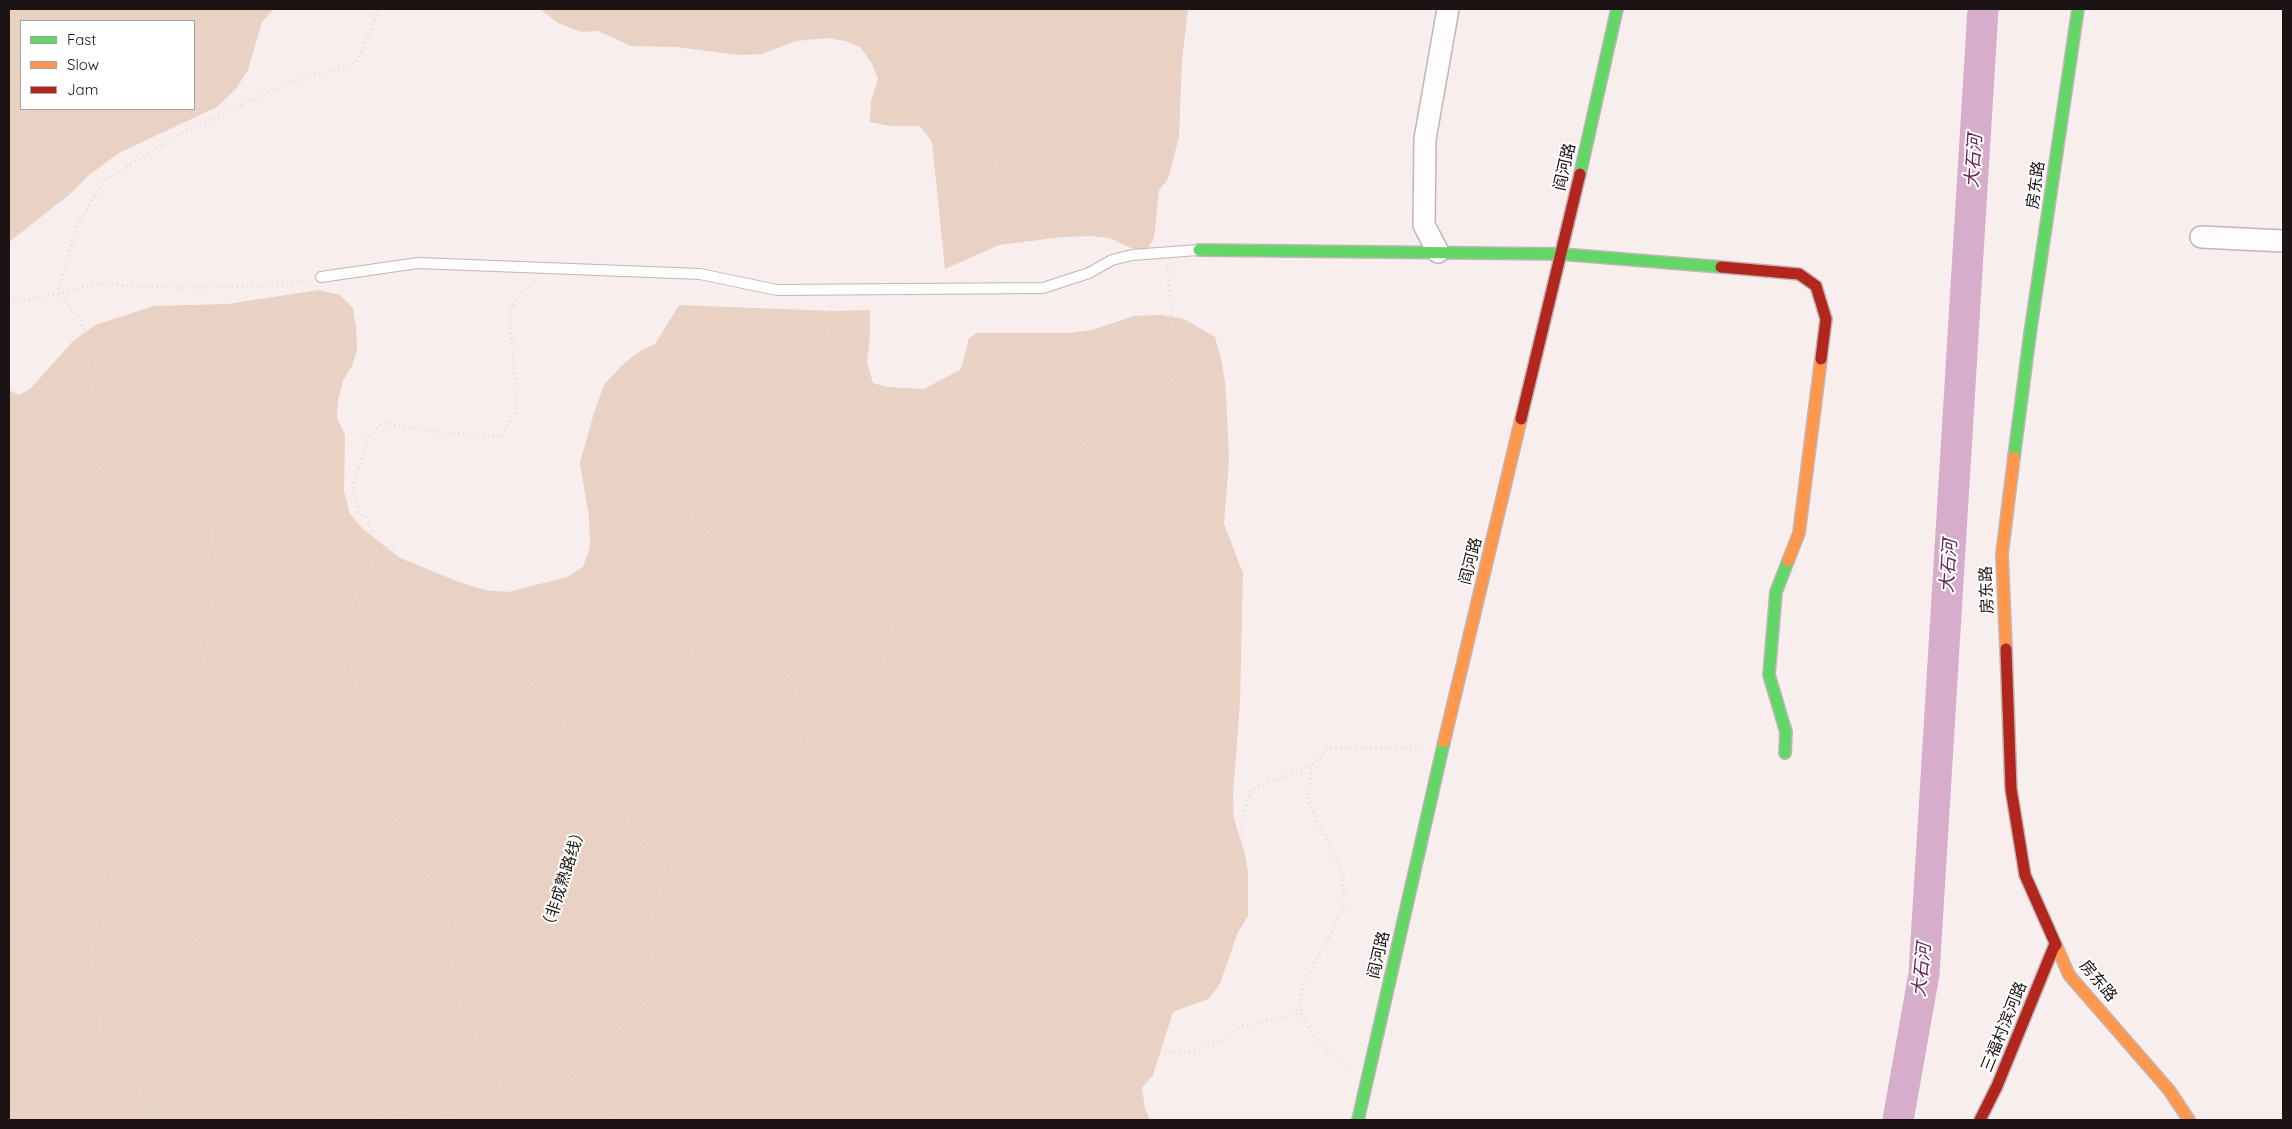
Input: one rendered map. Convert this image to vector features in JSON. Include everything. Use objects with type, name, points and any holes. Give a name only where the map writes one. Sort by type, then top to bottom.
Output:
[{"type":"main road","name":"阎河路","points":[[1358,1120],[1442,750],[1561,254],[1617,9]]},
{"type":"main road","name":"房东路","points":[[2078,9],[2031,325],[2002,554],[2011,789],[2025,875],[2069,975],[2169,1090],[2189,1120]]},
{"type":"main road","points":[[1199,250],[1561,254],[1799,274],[1816,286],[1826,319],[1799,533],[1776,592],[1769,675],[1786,732],[1785,753]]},
{"type":"main road","name":"三福村滨河路","points":[[1980,1120],[1997,1086],[2056,944]]},
{"type":"street","points":[[1438,252],[1424,225],[1426,139],[1448,9]]},
{"type":"street","points":[[2201,237],[2283,241]]},
{"type":"lane","points":[[321,277],[418,263],[700,274],[777,290],[1043,288],[1089,273],[1112,260],[1132,255],[1199,250]]},
{"type":"path","points":[[58,293],[77,225],[105,180],[189,130],[286,84],[357,62],[379,9]]},
{"type":"path","points":[[1082,128],[1056,146],[1021,144],[995,153],[997,165],[1015,174],[1039,178],[1074,190],[1084,199],[1058,225],[1098,228],[1132,255]]},
{"type":"path","points":[[666,861],[730,848],[776,821],[802,788],[817,764],[864,708],[884,662],[896,609],[948,554],[986,525],[1030,506],[1072,455],[1124,410],[1159,390],[1185,367],[1188,350],[1174,334],[1166,252]]},
{"type":"path","points":[[502,1106],[499,1078],[482,1052],[475,1032],[461,1010],[454,967],[449,952],[448,919],[441,898],[434,883],[404,842],[390,806],[390,784],[381,747],[392,740],[373,708],[356,688],[348,651],[352,603],[360,594],[372,567],[375,549],[367,517],[359,513],[353,487],[368,437],[384,423],[430,431],[501,437],[516,410],[509,311],[522,293],[550,268]]},
{"type":"path","points":[[9,304],[99,284],[182,288],[290,285],[321,277]]},
{"type":"path","points":[[831,290],[829,333],[802,368],[784,381],[756,384],[748,393],[729,403],[728,434],[707,437],[671,434],[671,470],[678,496],[703,524],[724,563],[734,595],[792,683],[808,730],[802,788],[830,844],[871,883],[910,928],[946,975],[983,976],[1054,1030],[1076,1030],[1097,1020],[1120,1045],[1137,1052],[1192,1053],[1226,1038],[1240,1027],[1300,1013]]},
{"type":"path","points":[[58,293],[80,319],[97,355],[85,432],[93,456],[113,492],[115,530],[104,559],[77,585]]},
{"type":"path","points":[[559,715],[595,716],[691,683],[695,668],[684,621],[670,592],[674,571],[687,545],[693,512]]},
{"type":"path","points":[[9,608],[77,585],[155,566],[175,555],[211,523]]},
{"type":"path","points":[[211,523],[260,550],[292,556],[330,597],[360,594]]},
{"type":"path","points":[[158,1120],[139,1089],[103,1042],[95,989],[92,948],[106,870],[120,840],[150,800],[200,681],[212,620],[216,561],[211,523]]},
{"type":"path","points":[[375,549],[393,546],[397,571],[463,603],[485,611],[534,688],[559,715],[575,748],[611,785],[634,830],[666,861]]},
{"type":"path","points":[[1237,850],[1246,804],[1252,789],[1312,766],[1328,748],[1385,747],[1442,750]]},
{"type":"path","points":[[1312,766],[1308,800],[1343,873],[1344,906],[1332,932],[1302,984],[1300,1013],[1321,1046],[1367,1079]]},
{"type":"path","name":"（非成熟路线）","points":[[449,933],[458,929],[494,939],[542,945],[560,898],[577,835],[604,778]]},
{"type":"path","points":[[9,874],[13,866],[38,852],[133,877],[152,897],[172,924],[246,975],[267,995],[301,1056],[337,1089],[371,1096],[391,1117]]},
{"type":"path","points":[[373,1120],[512,1105],[553,1092],[580,1073],[644,1003],[658,974],[646,942],[666,861]]},
{"type":"path","points":[[152,897],[198,883],[238,891],[271,894],[299,902],[335,921],[352,942],[388,965],[423,958],[449,933]]},
{"type":"path","points":[[9,923],[14,938],[9,945]]},
{"type":"path","points":[[605,1045],[619,1075],[604,1106],[609,1120]]},
{"type":"path","points":[[9,1107],[17,1120]]},
{"type":"shaded area","points":[[9,9],[274,9],[262,22],[248,70],[235,90],[217,107],[119,153],[89,175],[69,195],[9,242]]},
{"type":"shaded area","points":[[540,9],[1188,9],[1182,60],[1179,137],[1168,179],[1159,190],[1154,238],[1147,250],[1131,248],[1110,238],[1089,236],[1063,237],[999,245],[945,269],[932,142],[920,126],[890,126],[870,122],[871,101],[878,79],[872,64],[861,48],[846,41],[826,38],[797,41],[762,54],[740,55],[675,47],[631,46],[598,31],[581,32],[558,23]]},
{"type":"shaded area","points":[[319,290],[340,295],[353,308],[356,327],[357,350],[352,366],[343,381],[338,400],[337,418],[345,435],[344,491],[350,514],[364,530],[400,558],[459,582],[485,590],[508,592],[567,577],[583,567],[590,548],[589,517],[580,463],[604,385],[621,366],[640,351],[655,344],[679,305],[833,311],[870,310],[867,362],[873,383],[887,387],[924,389],[961,369],[969,338],[977,333],[1069,333],[1092,330],[1134,316],[1161,315],[1184,319],[1215,337],[1222,362],[1226,390],[1229,461],[1224,524],[1243,573],[1240,702],[1233,795],[1234,819],[1245,854],[1248,872],[1248,916],[1238,932],[1219,986],[1208,999],[1173,1012],[1153,1075],[1142,1088],[1145,1109],[1150,1120],[9,1120],[9,390],[19,395],[31,388],[72,342],[95,325],[153,306],[227,304]]},
{"type":"waterway","name":"大石河","points":[[1898,1120],[1924,974],[1983,9]]},
{"type":"traffic: fast","points":[[1580,174],[1617,9]]},
{"type":"traffic: fast","points":[[2014,457],[2030,334],[2078,9]]},
{"type":"traffic: fast","points":[[1199,250],[1561,254],[1721,267]]},
{"type":"traffic: fast","points":[[1785,753],[1786,732],[1769,675],[1776,592],[1788,561]]},
{"type":"traffic: fast","points":[[1358,1120],[1444,742]]},
{"type":"traffic: slow","points":[[1788,561],[1799,533],[1821,359]]},
{"type":"traffic: slow","points":[[1444,742],[1521,419]]},
{"type":"traffic: slow","points":[[2006,649],[2002,554],[2014,457]]},
{"type":"traffic: slow","points":[[2056,945],[2069,975],[2169,1090],[2189,1120]]},
{"type":"traffic: jam","points":[[1521,419],[1580,174]]},
{"type":"traffic: jam","points":[[1721,267],[1799,274],[1816,286],[1826,319],[1821,359]]},
{"type":"traffic: jam","points":[[2006,649],[2011,789],[2025,875],[2056,945]]},
{"type":"traffic: jam","points":[[1980,1120],[1997,1086],[2055,944]]}]
